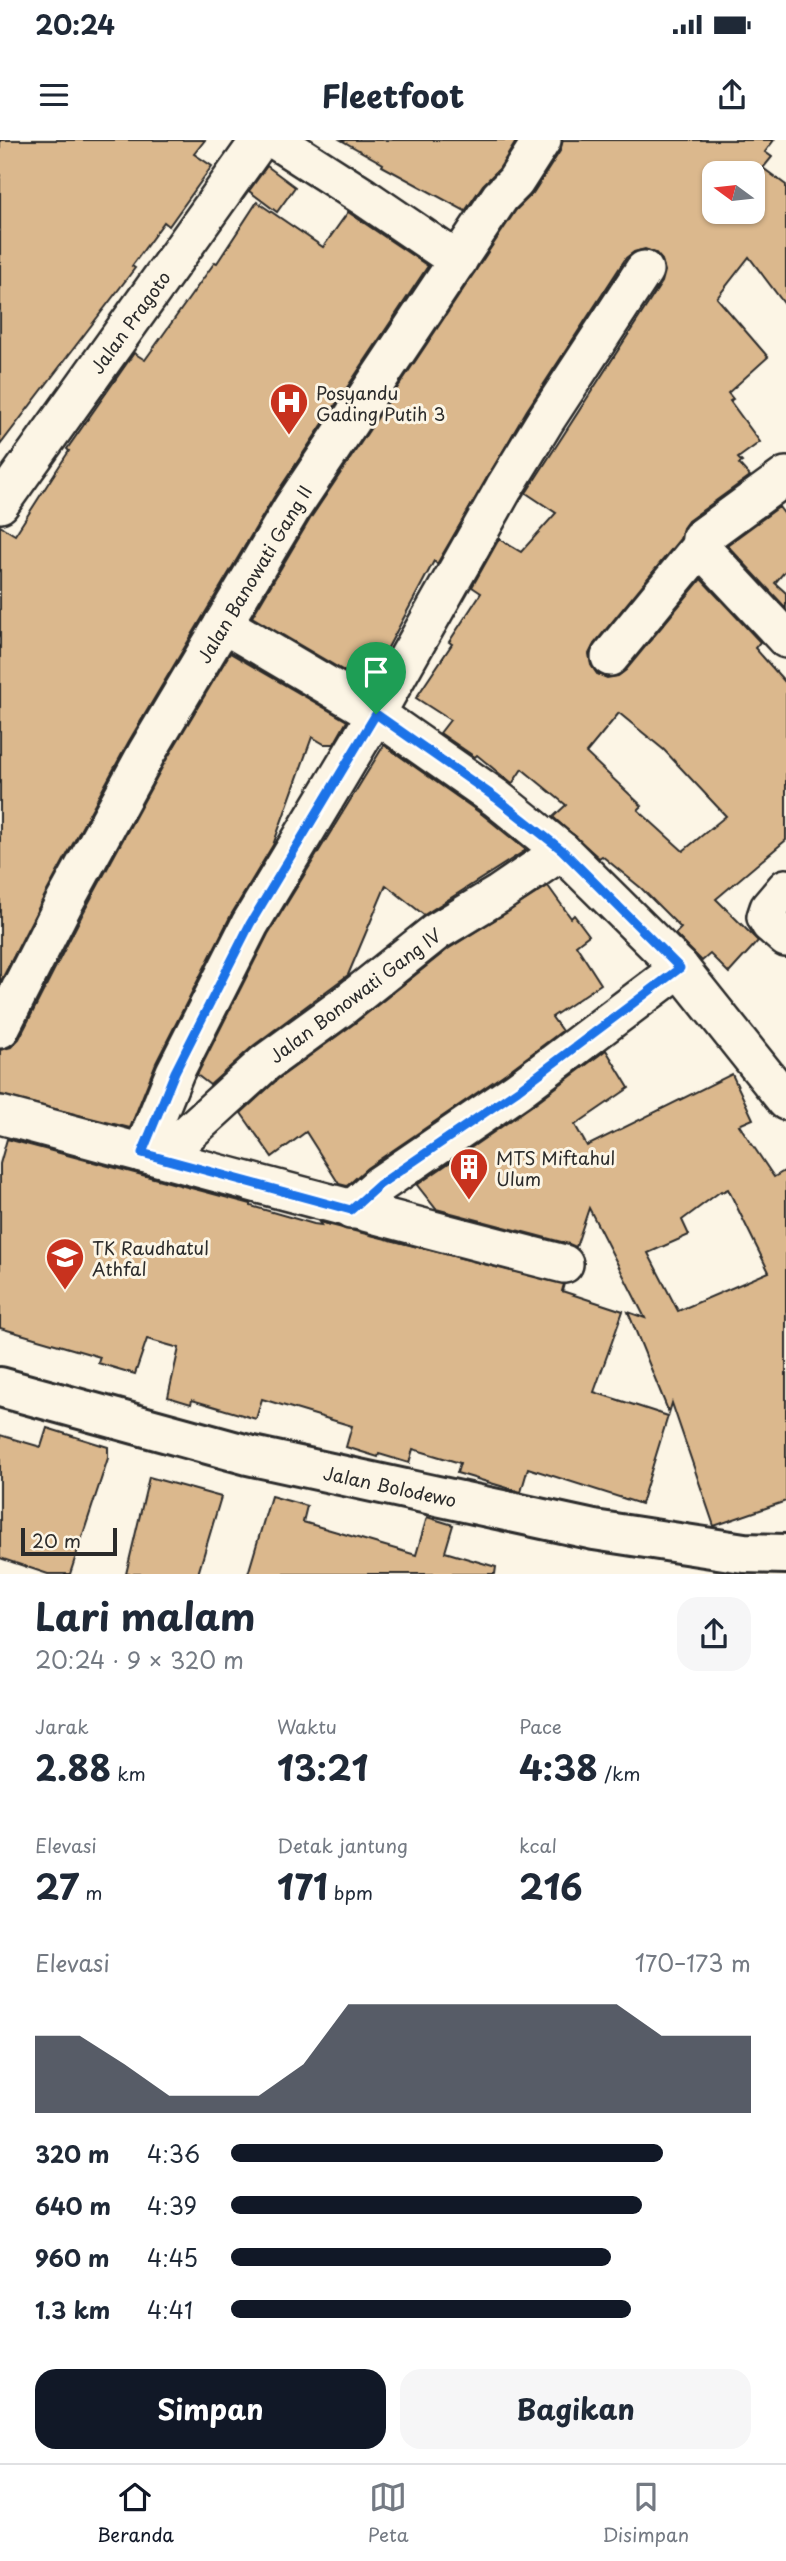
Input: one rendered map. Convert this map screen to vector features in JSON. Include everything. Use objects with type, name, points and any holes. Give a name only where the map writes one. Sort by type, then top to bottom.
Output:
[{"type":"street","name":"Jalan Pragoto","points":[[0,504],[260,140]]},
{"type":"street","points":[[275,140],[458,261]]},
{"type":"street","name":"Jalan Banowati Gang II","points":[[0,1029],[147,752],[292,508],[500,197],[515,182],[542,140]]},
{"type":"street","points":[[152,1155],[175,1072],[250,924],[376,714],[525,454],[644,270]]},
{"type":"street","points":[[610,657],[701,547],[701,538],[786,475]]},
{"type":"street","points":[[701,547],[786,639]]},
{"type":"street","points":[[223,624],[376,714],[496,798],[562,850],[680,968],[786,1101]]},
{"type":"street","name":"Jalan Bonowati Gang IV","points":[[152,1155],[265,1063],[342,1007],[436,932],[499,894],[562,850]]},
{"type":"street","points":[[351,1210],[379,1185],[518,1090],[680,968]]},
{"type":"street","points":[[0,1115],[351,1210],[564,1264]]},
{"type":"street","name":"Jalan Bolodewo","points":[[0,1387],[248,1455],[594,1530],[744,1553],[786,1554]]},
{"type":"building","points":[[0,140],[205,140],[194,154],[212,166],[169,226],[164,222],[132,266],[135,268],[0,445]]},
{"type":"building","points":[[341,140],[517,140],[499,169],[483,185],[465,211],[382,166],[383,164]]},
{"type":"building","points":[[563,140],[774,140],[765,152],[772,157],[765,166],[765,161],[702,161],[702,224],[765,224],[765,169],[786,185],[786,306],[749,257],[717,298],[768,357],[728,393],[733,399],[730,401],[760,442],[738,458],[742,462],[739,464],[750,476],[688,521],[680,539],[594,644],[589,654],[591,665],[597,674],[607,678],[618,676],[626,670],[701,579],[760,642],[755,648],[786,683],[786,840],[716,899],[758,941],[729,973],[710,954],[702,961],[675,934],[681,928],[641,888],[602,856],[599,858],[553,817],[566,805],[522,769],[512,784],[477,755],[475,757],[440,733],[450,720],[416,698],[452,644],[449,642],[481,593],[472,587],[499,539],[521,552],[556,513],[526,493],[662,282],[665,271],[662,260],[656,253],[645,249],[626,258],[527,410],[437,564],[434,561],[368,685],[252,617],[310,519],[516,210],[533,193],[560,151]],"holes":[[[619,713],[664,750],[726,816],[683,851],[638,810],[642,806],[586,753]]]},
{"type":"building","points":[[267,166],[295,187],[277,212],[249,191]]},
{"type":"building","points":[[257,202],[323,247],[348,212],[428,266],[274,497],[129,741],[0,983],[0,526],[15,535],[69,451],[67,449],[134,353],[145,360],[215,262],[217,263]]},
{"type":"building","points":[[779,507],[786,516],[786,570],[775,583],[786,593],[786,608],[727,545]]},
{"type":"building","points":[[230,653],[347,721],[334,744],[324,744],[312,737],[273,845],[231,915],[156,1063],[130,1128],[0,1095],[0,1050],[11,1047],[19,1039],[165,762]]},
{"type":"building","points":[[384,745],[483,815],[526,850],[424,915],[386,885],[348,975],[253,1046],[210,1085],[197,1075],[268,934]]},
{"type":"building","points":[[548,886],[571,918],[574,915],[589,935],[576,945],[601,984],[552,1017],[562,1031],[506,1073],[367,1168],[347,1186],[339,1184],[306,1132],[272,1157],[241,1113],[278,1079],[355,1023],[448,949]]},
{"type":"building","points":[[606,1050],[629,1088],[575,1125],[587,1146],[732,1074],[753,1119],[739,1125],[774,1177],[786,1170],[786,1501],[714,1526],[672,1403],[669,1413],[628,1312],[645,1318],[589,1208],[576,1247],[436,1209],[417,1185],[530,1107]],"holes":[[[728,1189],[769,1272],[678,1311],[648,1253],[689,1235],[682,1220],[721,1191]]]},
{"type":"building","points":[[7,1139],[251,1204],[314,1224],[321,1225],[319,1222],[564,1284],[562,1291],[623,1311],[594,1392],[668,1416],[641,1504],[528,1468],[521,1492],[457,1473],[460,1463],[413,1449],[409,1463],[379,1454],[378,1457],[346,1447],[352,1426],[262,1399],[256,1419],[192,1400],[191,1404],[168,1397],[179,1348],[147,1339],[135,1374],[98,1363],[100,1357],[0,1328],[0,1164]]},
{"type":"building","points":[[47,1428],[108,1447],[108,1458],[70,1574],[48,1574],[0,1558],[0,1435],[41,1447]]},
{"type":"building","points":[[149,1477],[221,1497],[198,1574],[126,1574]]},
{"type":"building","points":[[271,1496],[307,1506],[303,1522],[416,1555],[427,1517],[453,1525],[445,1552],[496,1567],[495,1574],[248,1574]]},
{"type":"place","name":"Posyandu Gading Putih 3","points":[[289,436]]},
{"type":"place","name":"MTS Miftahul Ulum","points":[[469,1201]]},
{"type":"place","name":"TK Raudhatul Athfal","points":[[65,1291]]},
{"type":"route","points":[[376,714],[496,798],[562,850],[680,968],[518,1090],[379,1185],[351,1210],[142,1153],[175,1072],[250,924],[376,714]]}]
